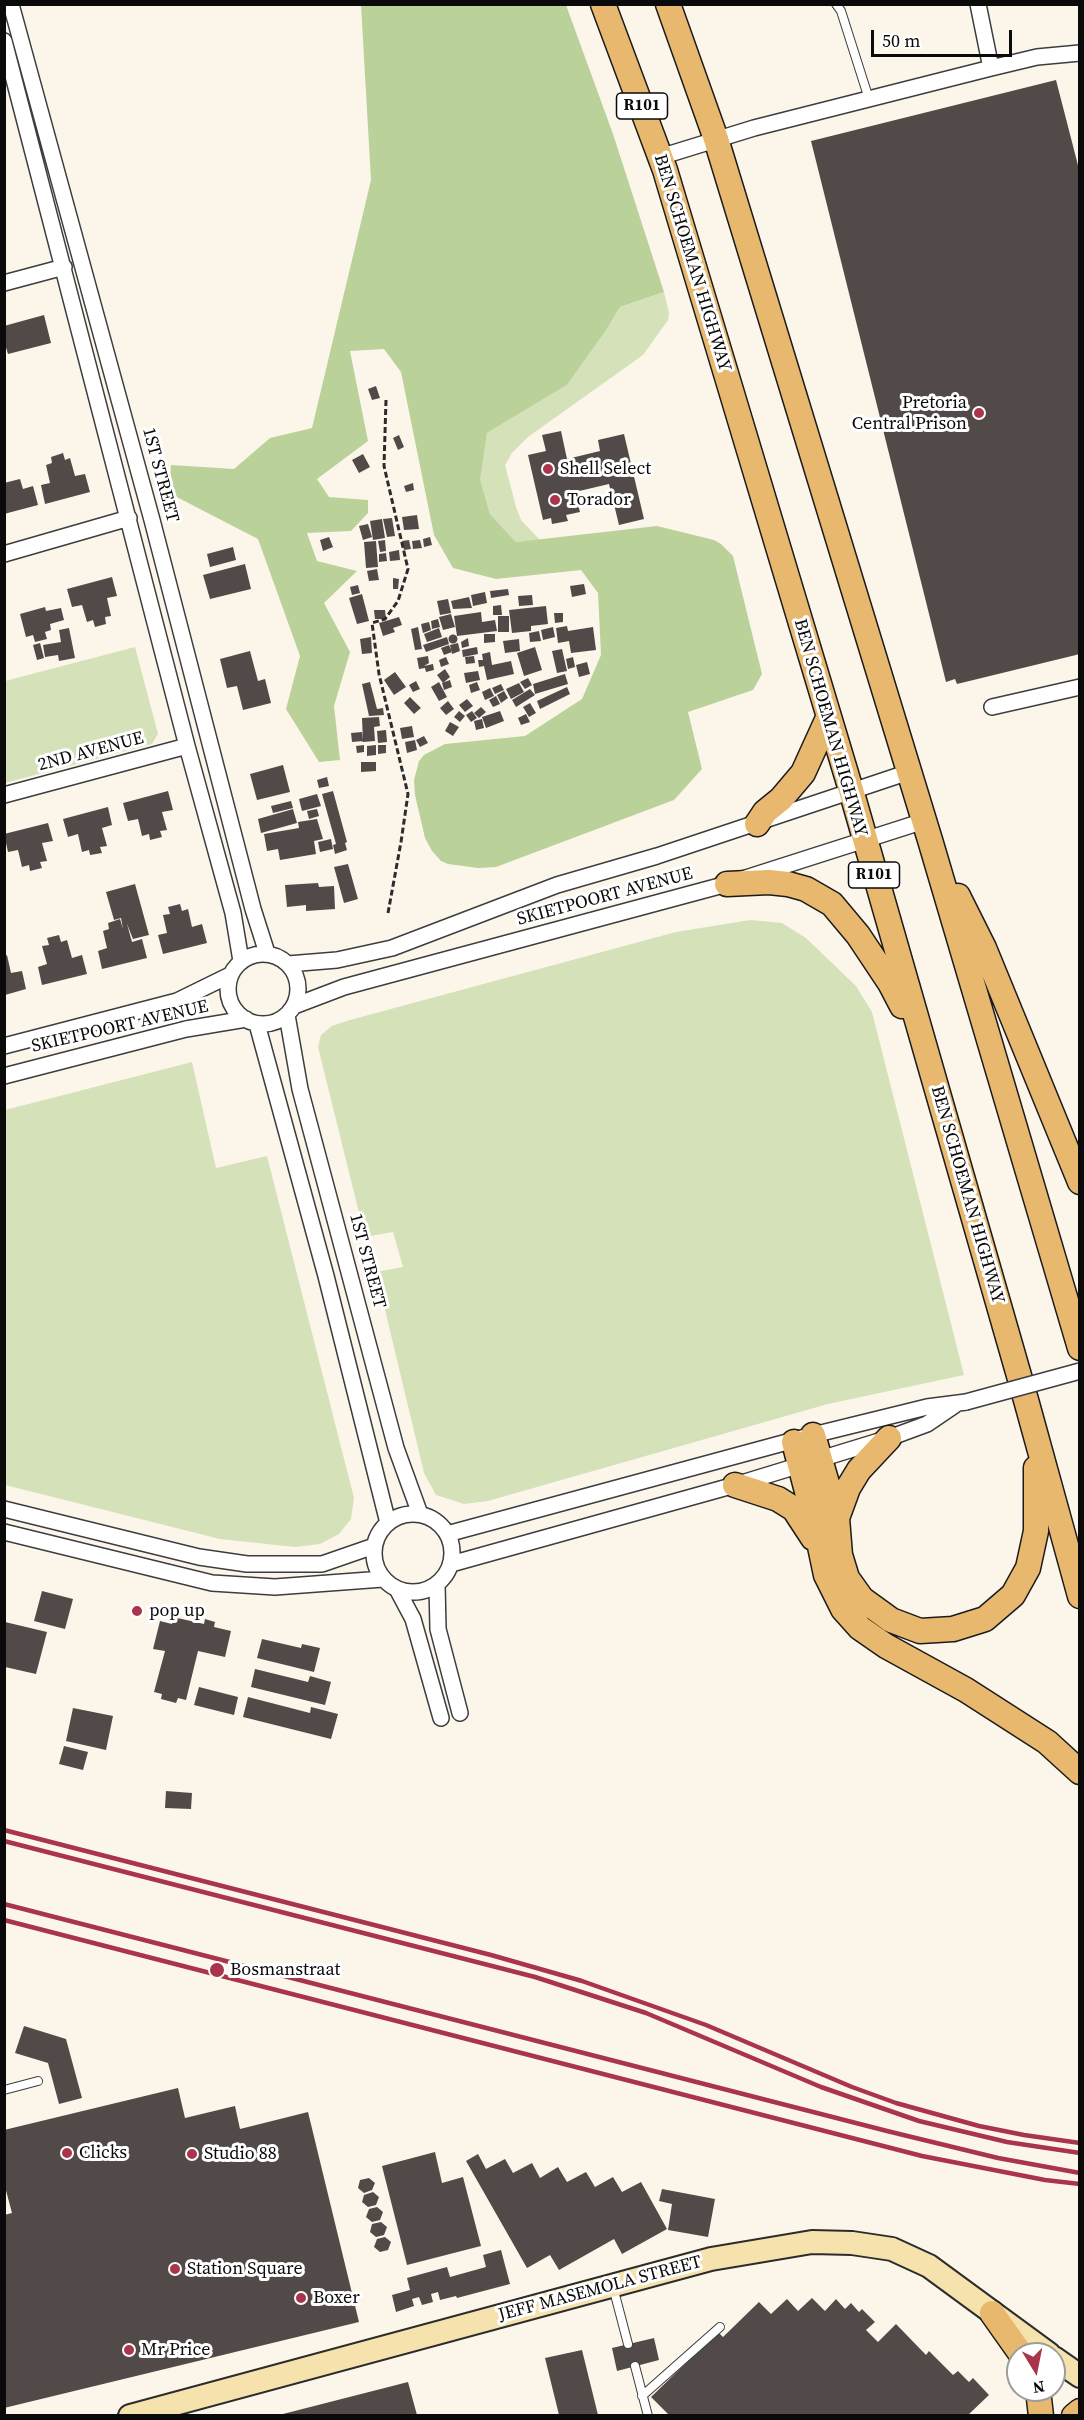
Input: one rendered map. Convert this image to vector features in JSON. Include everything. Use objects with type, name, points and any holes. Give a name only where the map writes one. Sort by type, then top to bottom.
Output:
[{"type":"main road","name":"BEN SCHOEMAN HIGHWAY","points":[[603,4],[660,157],[850,790],[1026,1400],[1080,1596]]},
{"type":"main road","points":[[668,4],[716,139],[927,830],[1080,1348]]},
{"type":"main road","points":[[757,824],[765,812],[781,799],[803,773],[828,718]]},
{"type":"main road","points":[[927,830],[984,948],[1080,1182]]},
{"type":"main road","points":[[727,884],[769,882],[788,884],[806,889],[832,904],[858,935],[890,983],[925,1050]]},
{"type":"main road","points":[[806,1450],[832,1495],[837,1518],[840,1555],[847,1578],[862,1599],[891,1620],[920,1631],[953,1629],[985,1619],[1013,1595],[1028,1568],[1036,1531],[1036,1465],[1026,1400]]},
{"type":"main road","points":[[837,1518],[848,1488],[859,1470],[889,1438]]},
{"type":"main road","points":[[806,1450],[819,1547],[826,1575],[843,1609],[860,1628],[886,1646],[966,1690],[1047,1742],[1080,1772]]},
{"type":"main road","points":[[735,1485],[778,1499],[794,1509],[819,1547]]},
{"type":"main road","name":"JEFF MASEMOLA STREET","points":[[130,2415],[711,2259],[812,2242],[852,2243],[892,2249],[929,2266],[1032,2342]]},
{"type":"main road","points":[[992,2313],[1013,2342]]},
{"type":"main road","points":[[1066,2366],[1080,2376]]},
{"type":"main road","points":[[1074,2415],[1080,2411]]},
{"type":"street","points":[[978,4],[991,68]]},
{"type":"street","name":"1ST STREET","points":[[14,7],[152,520],[253,909],[267,953]]},
{"type":"street","points":[[4,41],[187,747],[233,913],[241,961]]},
{"type":"street","points":[[660,157],[716,139],[991,68],[1037,57],[1080,53]]},
{"type":"street","points":[[4,283],[64,267]]},
{"type":"street","points":[[4,554],[129,518]]},
{"type":"street","points":[[992,707],[1080,687]]},
{"type":"street","name":"2ND AVENUE","points":[[4,795],[187,747]]},
{"type":"street","name":"SKIETPOORT AVENUE","points":[[288,964],[337,960],[392,948],[558,885],[757,824],[850,790],[909,772]]},
{"type":"street","name":"SKIETPOORT AVENUE","points":[[291,1010],[344,987],[727,884],[863,840],[927,830]]},
{"type":"street","points":[[267,953],[279,957],[288,964],[295,973],[298,984],[298,995],[291,1010],[268,1024],[251,1021],[232,1005],[228,985],[230,975],[241,961],[249,956],[267,953]]},
{"type":"street","name":"SKIETPOORT AVENUE","points":[[4,1046],[177,1001],[230,975]]},
{"type":"street","name":"1ST STREET","points":[[291,1010],[300,1089],[396,1448],[420,1515]]},
{"type":"street","points":[[251,1021],[320,1252],[388,1523]]},
{"type":"street","name":"SKIETPOORT AVENUE","points":[[4,1076],[186,1029],[251,1021]]},
{"type":"street","points":[[451,1564],[735,1485],[806,1450],[935,1406],[962,1403],[1080,1371]]},
{"type":"street","points":[[447,1534],[806,1450],[889,1438],[927,1424],[962,1403]]},
{"type":"street","points":[[4,1509],[199,1557],[247,1564],[322,1564],[374,1546]]},
{"type":"street","points":[[408,1514],[420,1515],[431,1518],[447,1534],[452,1549],[451,1564],[437,1584],[427,1590],[415,1592],[397,1589],[383,1579],[375,1563],[374,1546],[379,1533],[388,1523],[408,1514]]},
{"type":"street","points":[[4,1532],[212,1583],[275,1587],[383,1579]]},
{"type":"street","points":[[437,1584],[438,1629],[460,1713]]},
{"type":"street","points":[[397,1589],[413,1619],[441,1718]]},
{"type":"lane","points":[[836,4],[841,11],[869,99]]},
{"type":"lane","points":[[4,2090],[38,2081]]},
{"type":"lane","points":[[612,2285],[628,2344]]},
{"type":"lane","points":[[642,2396],[720,2327]]},
{"type":"lane","points":[[635,2366],[648,2415]]},
{"type":"path","points":[[386,400],[384,466],[408,569],[398,601],[385,619],[372,622],[379,674],[408,794],[388,913]]},
{"type":"green space","points":[[361,5],[566,5],[613,134],[664,292],[620,307],[567,385],[487,433],[480,480],[490,514],[516,542],[657,526],[714,540],[721,544],[733,556],[762,674],[753,690],[688,712],[702,769],[674,800],[496,867],[478,868],[448,864],[441,861],[432,851],[425,838],[415,795],[414,780],[419,761],[424,755],[445,744],[525,736],[582,699],[601,655],[598,593],[581,570],[496,579],[453,568],[434,535],[401,372],[384,349],[350,351],[368,441],[317,479],[329,497],[368,500],[368,513],[351,531],[307,533],[317,561],[357,571],[324,603],[350,652],[334,706],[340,760],[319,762],[286,709],[300,656],[258,539],[169,493],[171,465],[234,469],[270,438],[312,428],[371,180]]},
{"type":"green space","points":[[664,292],[669,313],[668,320],[643,355],[528,437],[512,453],[505,465],[516,507],[521,520],[540,540],[516,542],[490,514],[479,480],[487,433],[567,385],[620,307]]},
{"type":"green space","points":[[135,647],[158,734],[152,744],[5,783],[5,681]]},
{"type":"green space","points":[[750,920],[782,923],[806,938],[856,986],[872,1012],[964,1375],[828,1404],[488,1501],[464,1504],[436,1495],[424,1473],[376,1272],[403,1267],[393,1232],[365,1237],[318,1047],[321,1035],[332,1026],[350,1020],[676,932]]},
{"type":"green space","points":[[192,1062],[216,1168],[267,1156],[354,1498],[351,1519],[339,1534],[320,1544],[295,1547],[220,1539],[5,1485],[5,1110]]},
{"type":"building","name":"Pretoria Central Prison","points":[[1056,80],[1080,173],[1080,654],[957,684],[955,679],[946,682],[811,141]]},
{"type":"building","points":[[44,315],[51,343],[8,354],[4,341],[4,326]]},
{"type":"building","points":[[376,386],[380,398],[372,400],[368,389]]},
{"type":"building","points":[[561,431],[567,459],[600,451],[598,440],[624,434],[644,519],[619,525],[609,484],[575,492],[580,512],[566,515],[568,521],[552,524],[551,518],[543,520],[528,455],[546,451],[542,435]]},
{"type":"building","points":[[399,435],[404,447],[398,450],[393,438]]},
{"type":"building","points":[[63,453],[65,460],[70,458],[75,476],[85,474],[90,492],[45,504],[41,485],[50,483],[46,465],[52,463],[51,457]]},
{"type":"building","points":[[363,454],[370,467],[359,473],[352,460]]},
{"type":"building","points":[[20,479],[23,489],[33,486],[38,505],[4,514],[4,483]]},
{"type":"building","points":[[413,483],[414,490],[406,492],[404,486]]},
{"type":"building","points":[[417,515],[419,529],[404,530],[402,517]]},
{"type":"building","points":[[392,518],[395,536],[387,537],[383,519]]},
{"type":"building","points":[[382,519],[385,538],[373,540],[370,521]]},
{"type":"building","points":[[368,524],[372,537],[363,540],[359,526]]},
{"type":"building","points":[[329,537],[333,547],[323,551],[320,540]]},
{"type":"building","points":[[430,537],[432,545],[424,547],[423,539]]},
{"type":"building","points":[[385,540],[386,551],[380,552],[378,541]]},
{"type":"building","points":[[409,540],[411,549],[404,550],[402,541]]},
{"type":"building","points":[[420,540],[422,548],[413,549],[412,541]]},
{"type":"building","points":[[376,541],[378,567],[366,568],[364,542]]},
{"type":"building","points":[[233,547],[236,560],[210,567],[207,554]]},
{"type":"building","points":[[399,550],[400,560],[390,561],[389,552]]},
{"type":"building","points":[[386,553],[387,561],[379,562],[379,554]]},
{"type":"building","points":[[245,564],[251,589],[210,599],[203,575]]},
{"type":"building","points":[[377,569],[379,580],[369,581],[367,571]]},
{"type":"building","points":[[112,577],[117,596],[107,598],[111,616],[105,617],[106,624],[95,627],[93,620],[87,622],[82,605],[72,607],[67,589]]},
{"type":"building","points":[[393,578],[399,579],[398,589],[393,589]]},
{"type":"building","points":[[584,584],[586,594],[572,597],[570,586]]},
{"type":"building","points":[[358,585],[360,593],[352,595],[350,587]]},
{"type":"building","points":[[508,589],[509,595],[491,598],[490,591]]},
{"type":"building","points":[[485,592],[487,603],[473,606],[471,595]]},
{"type":"building","points":[[362,594],[369,621],[357,624],[349,598]]},
{"type":"building","points":[[532,595],[533,605],[519,606],[518,596]]},
{"type":"building","points":[[469,597],[472,608],[453,609],[451,601]]},
{"type":"building","points":[[448,599],[451,613],[440,615],[437,601]]},
{"type":"building","points":[[501,605],[502,615],[493,615],[493,606]]},
{"type":"building","points":[[546,606],[548,624],[531,626],[531,631],[512,633],[509,610]]},
{"type":"building","points":[[45,607],[46,611],[61,608],[64,620],[50,624],[51,630],[45,632],[47,639],[35,642],[33,635],[26,637],[20,614]]},
{"type":"building","points":[[374,610],[385,610],[386,619],[375,619]]},
{"type":"building","points":[[481,612],[482,622],[495,620],[497,631],[457,636],[454,616]]},
{"type":"building","points":[[554,613],[563,613],[563,622],[555,623]]},
{"type":"building","points":[[451,614],[455,627],[443,630],[439,617]]},
{"type":"building","points":[[498,616],[509,616],[509,632],[498,632]]},
{"type":"building","points":[[399,617],[402,625],[393,628],[395,632],[383,636],[379,623]]},
{"type":"building","points":[[438,619],[440,627],[432,629],[431,621]]},
{"type":"building","points":[[429,622],[431,630],[423,633],[421,624]]},
{"type":"building","points":[[567,626],[568,631],[593,627],[596,650],[571,653],[569,641],[558,643],[556,628]]},
{"type":"building","points":[[418,627],[422,649],[415,650],[411,629]]},
{"type":"building","points":[[553,627],[555,637],[543,640],[541,630]]},
{"type":"building","points":[[69,628],[75,658],[59,661],[58,655],[45,657],[43,645],[61,642],[59,630]]},
{"type":"building","points":[[439,628],[442,637],[427,642],[424,634]]},
{"type":"building","points":[[539,631],[541,641],[530,642],[529,633]]},
{"type":"building","points":[[453,634],[458,639],[453,644],[448,639]]},
{"type":"building","points":[[484,634],[495,634],[495,642],[484,643]]},
{"type":"building","points":[[371,637],[372,653],[362,654],[360,639]]},
{"type":"building","points":[[447,637],[449,644],[426,652],[423,645]]},
{"type":"building","points":[[468,638],[469,646],[462,648],[461,642]]},
{"type":"building","points":[[519,639],[520,651],[505,653],[503,641]]},
{"type":"building","points":[[40,643],[44,658],[37,660],[33,645]]},
{"type":"building","points":[[458,643],[460,651],[452,654],[450,645]]},
{"type":"building","points":[[449,645],[452,652],[444,655],[441,648]]},
{"type":"building","points":[[477,647],[478,654],[463,657],[462,650]]},
{"type":"building","points":[[535,647],[542,670],[524,676],[517,653]]},
{"type":"building","points":[[562,649],[567,671],[557,673],[552,651]]},
{"type":"building","points":[[250,651],[258,681],[265,679],[271,703],[243,710],[237,686],[227,688],[220,659]]},
{"type":"building","points":[[490,652],[492,665],[511,661],[514,674],[487,680],[484,666],[479,667],[478,660],[483,660],[482,654]]},
{"type":"building","points":[[428,656],[429,663],[424,666],[433,664],[434,670],[426,672],[425,668],[419,669],[417,658]]},
{"type":"building","points":[[474,656],[475,663],[466,664],[465,657]]},
{"type":"building","points":[[446,657],[449,664],[441,667],[439,660]]},
{"type":"building","points":[[573,657],[575,667],[568,669],[566,659]]},
{"type":"building","points":[[587,662],[590,674],[579,677],[576,665]]},
{"type":"building","points":[[445,669],[450,677],[443,683],[437,675]]},
{"type":"building","points":[[478,671],[480,680],[466,683],[464,673]]},
{"type":"building","points":[[395,672],[406,687],[394,695],[384,680]]},
{"type":"building","points":[[565,674],[568,684],[535,694],[533,684]]},
{"type":"building","points":[[528,678],[532,685],[525,689],[520,682]]},
{"type":"building","points":[[450,680],[452,687],[444,690],[442,683]]},
{"type":"building","points":[[416,681],[420,689],[413,692],[409,685]]},
{"type":"building","points":[[370,682],[377,709],[383,708],[384,715],[369,716],[362,684]]},
{"type":"building","points":[[439,682],[447,697],[439,701],[431,687]]},
{"type":"building","points":[[477,682],[480,690],[471,693],[469,685]]},
{"type":"building","points":[[519,683],[524,692],[511,699],[506,689]]},
{"type":"building","points":[[501,684],[504,690],[495,694],[492,688]]},
{"type":"building","points":[[567,687],[570,694],[540,709],[537,701]]},
{"type":"building","points":[[490,688],[494,696],[485,700],[482,692]]},
{"type":"building","points":[[530,689],[535,695],[516,707],[512,700]]},
{"type":"building","points":[[504,691],[508,698],[501,703],[497,695]]},
{"type":"building","points":[[496,696],[500,704],[493,707],[489,700]]},
{"type":"building","points":[[410,697],[421,708],[414,714],[404,703]]},
{"type":"building","points":[[467,699],[473,706],[465,712],[459,705]]},
{"type":"building","points":[[448,701],[454,709],[446,715],[440,708]]},
{"type":"building","points":[[530,703],[536,713],[529,717],[523,707]]},
{"type":"building","points":[[481,707],[486,712],[479,718],[474,713]]},
{"type":"building","points":[[459,711],[465,716],[460,722],[454,717]]},
{"type":"building","points":[[472,711],[477,718],[471,722],[466,715]]},
{"type":"building","points":[[500,711],[504,721],[486,728],[482,717]]},
{"type":"building","points":[[526,714],[530,722],[521,725],[518,718]]},
{"type":"building","points":[[379,717],[380,726],[374,727],[375,741],[363,742],[362,718]]},
{"type":"building","points":[[482,719],[484,728],[476,730],[474,721]]},
{"type":"building","points":[[450,722],[459,727],[453,736],[445,731]]},
{"type":"building","points":[[412,726],[414,737],[402,739],[400,728]]},
{"type":"building","points":[[386,730],[387,742],[378,743],[377,731]]},
{"type":"building","points":[[362,732],[363,741],[352,742],[351,733]]},
{"type":"building","points":[[424,736],[428,743],[420,747],[416,740]]},
{"type":"building","points":[[415,740],[417,750],[407,753],[405,742]]},
{"type":"building","points":[[364,745],[364,752],[357,753],[356,746]]},
{"type":"building","points":[[376,745],[376,755],[367,756],[367,746]]},
{"type":"building","points":[[378,745],[386,745],[386,753],[378,754]]},
{"type":"building","points":[[361,762],[376,762],[376,771],[361,772]]},
{"type":"building","points":[[283,765],[290,792],[257,800],[250,774]]},
{"type":"building","points":[[327,777],[329,786],[319,788],[317,780]]},
{"type":"building","points":[[168,791],[173,810],[162,812],[167,830],[160,831],[162,837],[150,840],[149,834],[142,836],[138,819],[128,821],[123,803]]},
{"type":"building","points":[[333,791],[347,842],[345,843],[347,850],[335,854],[333,845],[336,844],[322,794]]},
{"type":"building","points":[[317,794],[321,806],[302,811],[299,799]]},
{"type":"building","points":[[291,801],[293,808],[273,813],[271,806]]},
{"type":"building","points":[[108,807],[112,825],[102,828],[107,846],[100,847],[102,853],[90,855],[89,850],[82,852],[78,834],[68,837],[63,819]]},
{"type":"building","points":[[293,809],[297,823],[261,833],[258,819]]},
{"type":"building","points":[[317,809],[319,816],[309,819],[307,811]]},
{"type":"building","points":[[317,819],[323,839],[314,841],[316,854],[280,860],[278,849],[267,851],[264,834],[299,828],[298,822]]},
{"type":"building","points":[[48,823],[53,841],[42,843],[47,861],[40,862],[42,868],[30,871],[29,865],[22,867],[18,850],[8,852],[4,834]]},
{"type":"building","points":[[331,839],[333,849],[320,852],[318,842]]},
{"type":"building","points":[[348,864],[358,899],[344,903],[334,867]]},
{"type":"building","points":[[318,883],[319,887],[334,886],[335,909],[306,911],[306,905],[287,907],[285,885]]},
{"type":"building","points":[[135,884],[149,935],[133,939],[127,924],[132,942],[142,939],[147,958],[102,969],[98,951],[107,948],[103,931],[109,929],[108,923],[120,919],[123,929],[121,918],[114,920],[106,892]]},
{"type":"building","points":[[180,904],[182,911],[188,909],[192,927],[202,924],[207,943],[163,954],[158,935],[167,933],[163,915],[170,914],[168,907]]},
{"type":"building","points":[[59,935],[61,942],[67,940],[72,958],[82,955],[87,974],[42,985],[38,967],[47,964],[42,946],[49,945],[47,938]]},
{"type":"building","points":[[7,955],[11,973],[22,971],[26,989],[5,995],[5,956]]},
{"type":"building","points":[[42,1591],[73,1599],[65,1629],[34,1621]]},
{"type":"building","points":[[173,1617],[204,1624],[205,1619],[215,1622],[214,1627],[231,1631],[225,1657],[198,1651],[186,1700],[178,1698],[176,1703],[161,1699],[162,1694],[154,1692],[165,1651],[153,1649],[160,1621],[172,1624]]},
{"type":"building","points":[[5,1622],[47,1632],[36,1674],[5,1667]]},
{"type":"building","points":[[262,1639],[301,1648],[302,1644],[320,1648],[314,1672],[257,1658]]},
{"type":"building","points":[[255,1669],[308,1682],[310,1676],[331,1682],[325,1705],[251,1687]]},
{"type":"building","points":[[199,1687],[238,1697],[234,1715],[194,1705]]},
{"type":"building","points":[[248,1697],[310,1713],[311,1707],[338,1714],[331,1739],[243,1717]]},
{"type":"building","points":[[73,1708],[113,1716],[106,1750],[66,1741]]},
{"type":"building","points":[[64,1746],[88,1752],[83,1770],[59,1764]]},
{"type":"building","points":[[166,1791],[192,1793],[191,1809],[165,1808]]},
{"type":"building","points":[[24,2026],[66,2039],[82,2098],[59,2104],[48,2063],[15,2053]]},
{"type":"building","name":"Station Square","points":[[178,2088],[185,2118],[235,2106],[240,2129],[308,2112],[359,2322],[4,2408],[4,2215],[12,2213],[4,2183],[4,2130]]},
{"type":"building","points":[[435,2152],[442,2183],[463,2177],[481,2246],[407,2265],[382,2166]]},
{"type":"building","points":[[478,2154],[486,2169],[505,2159],[513,2173],[532,2163],[540,2178],[558,2167],[567,2182],[586,2172],[595,2187],[613,2177],[622,2192],[641,2182],[667,2229],[622,2254],[614,2239],[559,2270],[550,2255],[527,2268],[466,2161]]},
{"type":"building","points":[[369,2178],[375,2183],[372,2190],[364,2193],[358,2188],[360,2180]]},
{"type":"building","points":[[662,2189],[715,2199],[708,2237],[668,2230],[672,2204],[659,2201]]},
{"type":"building","points":[[373,2192],[379,2197],[376,2205],[368,2207],[362,2202],[364,2195]]},
{"type":"building","points":[[377,2207],[383,2212],[380,2220],[372,2222],[366,2217],[369,2209]]},
{"type":"building","points":[[381,2222],[387,2227],[384,2235],[376,2237],[370,2232],[372,2224]]},
{"type":"building","points":[[385,2237],[391,2242],[388,2250],[380,2252],[374,2247],[377,2239]]},
{"type":"building","points":[[501,2250],[510,2284],[457,2298],[456,2296],[440,2300],[438,2292],[431,2294],[433,2302],[422,2305],[419,2297],[412,2299],[414,2306],[396,2312],[392,2295],[410,2290],[407,2278],[447,2267],[450,2277],[486,2267],[483,2255]]},
{"type":"building","points":[[812,2298],[825,2311],[836,2299],[845,2309],[851,2303],[859,2312],[862,2309],[875,2322],[866,2330],[878,2342],[896,2324],[926,2355],[929,2351],[953,2375],[958,2371],[969,2382],[973,2378],[989,2395],[968,2415],[669,2415],[651,2397],[718,2332],[723,2337],[759,2302],[771,2314],[787,2299],[798,2311]]},
{"type":"building","points":[[654,2338],[659,2360],[617,2371],[612,2348]]},
{"type":"building","points":[[582,2350],[598,2415],[559,2415],[545,2358]]},
{"type":"building","points":[[408,2382],[417,2415],[279,2415]]},
{"type":"railway","points":[[4,1830],[491,1955],[582,1981],[706,2025],[852,2087],[896,2103],[979,2126],[1080,2143]]},
{"type":"railway","points":[[4,1841],[535,1977],[646,2013],[821,2087],[919,2121],[1007,2142],[1080,2153]]},
{"type":"railway","points":[[4,1904],[887,2131],[998,2158],[1080,2173]]},
{"type":"railway","points":[[4,1920],[922,2156],[1045,2180],[1080,2184]]},
{"type":"place","name":"Pretoria Central Prison","points":[[979,413]]},
{"type":"place","name":"Shell Select","points":[[548,469]]},
{"type":"place","name":"Torador","points":[[555,500]]},
{"type":"place","name":"pop up","points":[[137,1611]]},
{"type":"place","name":"Bosmanstraat","points":[[217,1970]]},
{"type":"place","name":"Clicks","points":[[67,2153]]},
{"type":"place","name":"Studio 88","points":[[192,2154]]},
{"type":"place","name":"Station Square","points":[[175,2269]]},
{"type":"place","name":"Boxer","points":[[301,2298]]},
{"type":"place","name":"Mr Price","points":[[129,2350]]}]
